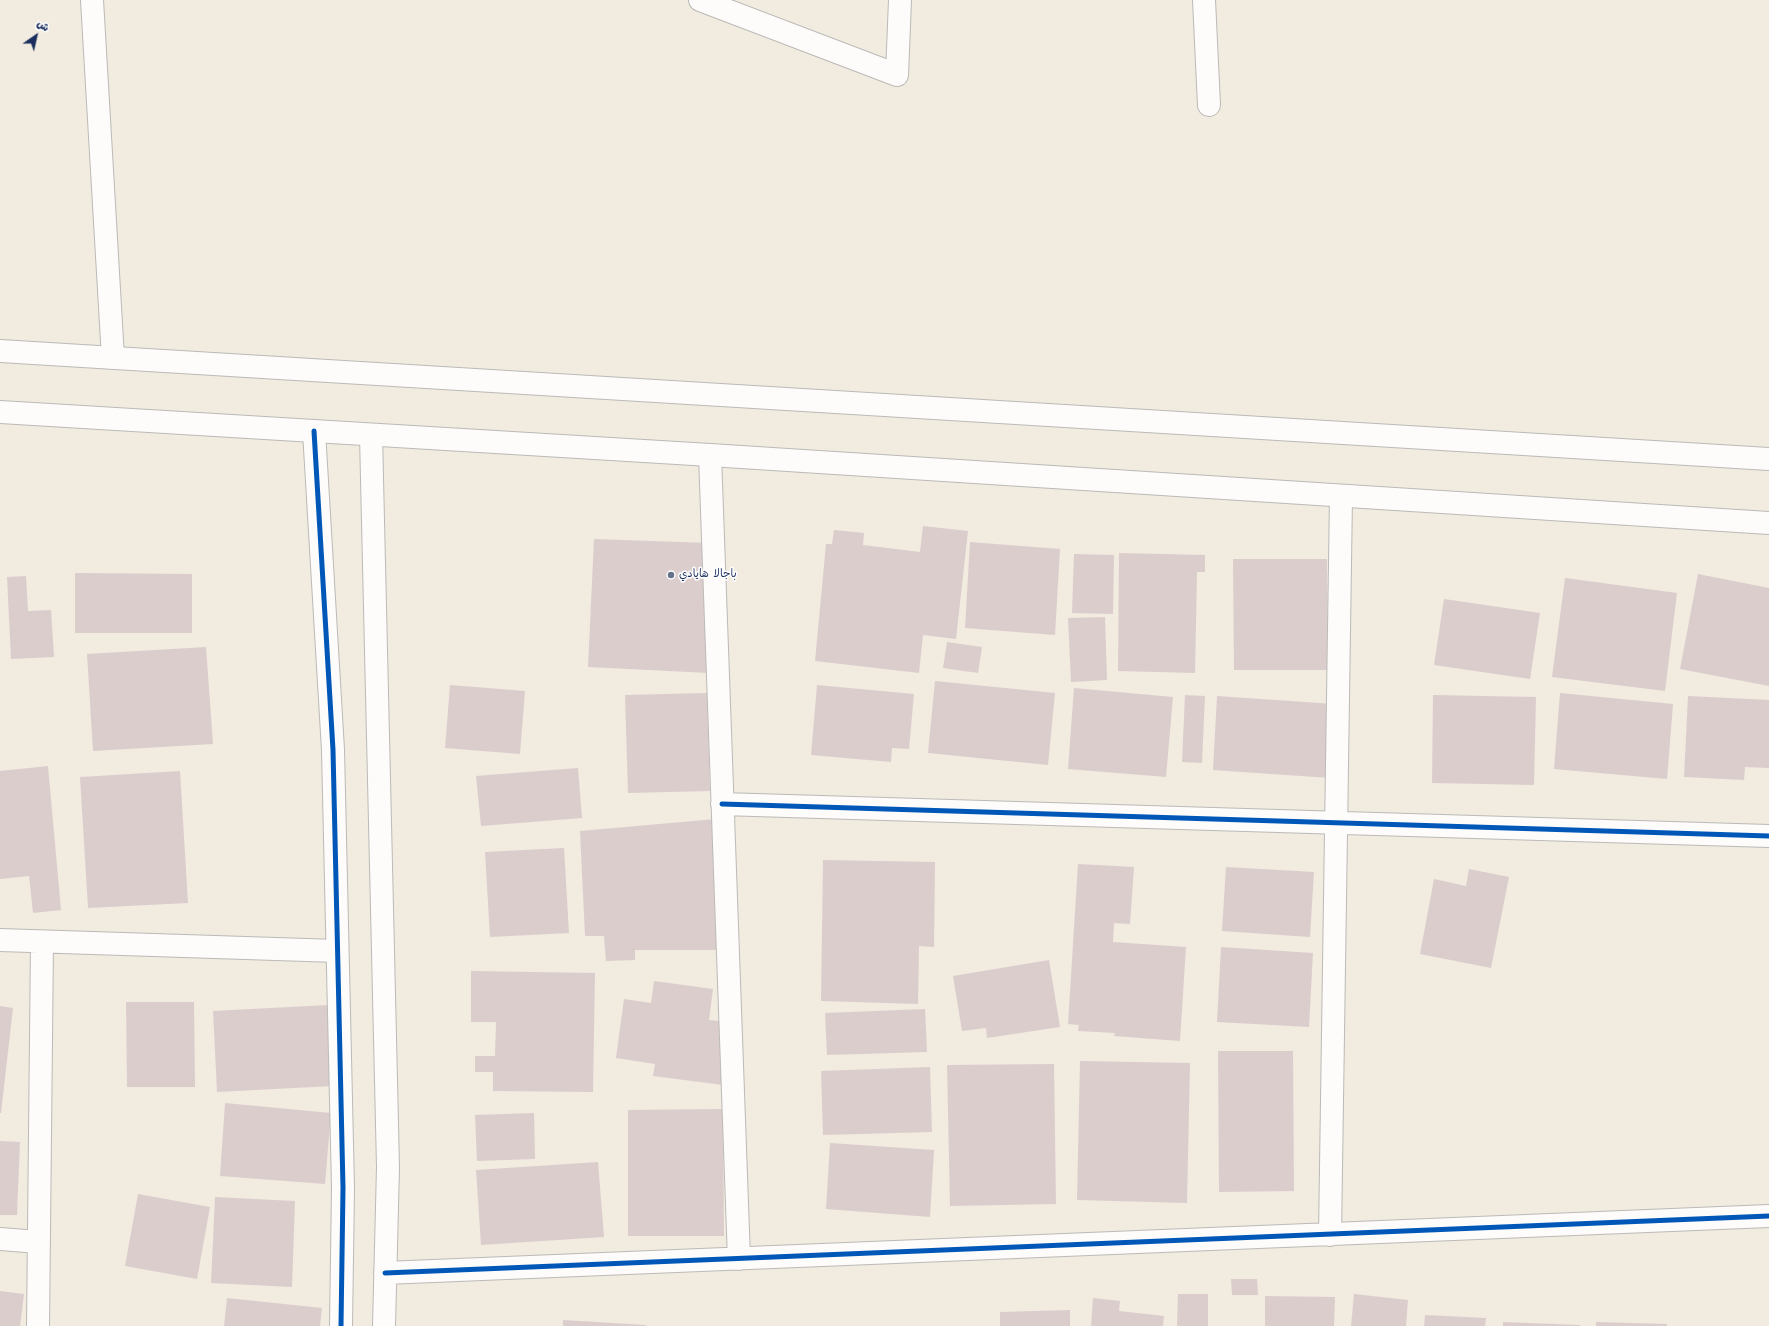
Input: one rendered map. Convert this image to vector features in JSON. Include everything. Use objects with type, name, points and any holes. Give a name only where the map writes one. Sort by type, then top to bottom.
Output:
[{"type":"street","points":[[92,0],[113,358]]},
{"type":"street","points":[[700,0],[897,75],[900,0]]},
{"type":"street","points":[[1204,0],[1209,105]]},
{"type":"street","points":[[0,351],[1769,459]]},
{"type":"street","points":[[0,412],[710,455],[1769,523]]},
{"type":"street","points":[[314,431],[333,750],[343,1188],[340,1326]]},
{"type":"street","points":[[371,435],[387,1159],[384,1326]]},
{"type":"street","points":[[710,455],[739,1259]]},
{"type":"street","points":[[1330,1235],[1341,496]]},
{"type":"street","points":[[722,804],[1769,836]]},
{"type":"street","points":[[0,940],[337,951]]},
{"type":"street","points":[[38,1326],[42,942]]},
{"type":"street","points":[[385,1274],[1769,1216]]},
{"type":"street","points":[[0,1239],[39,1242]]},
{"type":"building","points":[[923,526],[968,531],[956,639],[923,635],[919,673],[815,661],[826,544],[832,544],[834,530],[864,533],[863,545],[920,552]]},
{"type":"building","points":[[594,539],[709,543],[709,673],[588,667]]},
{"type":"building","points":[[970,542],[1060,549],[1055,635],[965,628]]},
{"type":"building","points":[[1119,553],[1205,555],[1205,572],[1197,572],[1195,673],[1118,671]]},
{"type":"building","points":[[1074,554],[1114,555],[1113,614],[1072,613]]},
{"type":"building","points":[[1233,559],[1327,559],[1328,670],[1234,670]]},
{"type":"building","points":[[75,573],[192,574],[192,633],[75,633]]},
{"type":"building","points":[[1698,574],[1769,588],[1769,686],[1680,669]]},
{"type":"building","points":[[26,576],[28,611],[51,610],[54,657],[11,659],[7,577]]},
{"type":"building","points":[[1565,578],[1677,593],[1665,691],[1552,677]]},
{"type":"building","points":[[1444,599],[1540,613],[1530,679],[1434,665]]},
{"type":"building","points":[[1105,617],[1107,680],[1071,682],[1068,618]]},
{"type":"building","points":[[947,642],[982,647],[978,673],[943,668]]},
{"type":"building","points":[[206,647],[213,744],[93,751],[87,654]]},
{"type":"building","points":[[935,681],[1055,693],[1048,765],[928,753]]},
{"type":"building","points":[[450,685],[525,691],[520,754],[445,748]]},
{"type":"building","points":[[817,685],[914,694],[909,749],[892,748],[891,762],[811,755]]},
{"type":"building","points":[[1074,688],[1173,697],[1166,777],[1068,769]]},
{"type":"building","points":[[707,693],[710,791],[628,793],[625,695]]},
{"type":"building","points":[[1560,693],[1673,704],[1667,779],[1554,769]]},
{"type":"building","points":[[1185,695],[1205,696],[1202,763],[1182,762]]},
{"type":"building","points":[[1433,695],[1536,697],[1534,785],[1432,783]]},
{"type":"building","points":[[1217,696],[1334,704],[1330,778],[1213,770]]},
{"type":"building","points":[[1688,696],[1769,700],[1769,768],[1745,767],[1744,780],[1684,777]]},
{"type":"building","points":[[48,766],[61,910],[33,913],[29,876],[0,879],[0,771]]},
{"type":"building","points":[[578,768],[582,818],[481,826],[476,776]]},
{"type":"building","points":[[180,771],[188,903],[88,908],[80,777]]},
{"type":"building","points":[[716,819],[720,950],[635,950],[635,960],[606,961],[604,936],[585,936],[580,831]]},
{"type":"building","points":[[564,848],[569,933],[490,937],[485,852]]},
{"type":"building","points":[[823,860],[935,862],[934,947],[919,946],[918,1004],[821,1001]]},
{"type":"building","points":[[1078,864],[1134,867],[1130,924],[1114,923],[1113,942],[1186,947],[1180,1041],[1114,1036],[1115,1033],[1078,1031],[1079,1025],[1068,1024]]},
{"type":"building","points":[[1226,867],[1314,872],[1310,937],[1222,931]]},
{"type":"building","points":[[1469,869],[1509,877],[1491,968],[1420,954],[1434,879],[1466,886]]},
{"type":"building","points":[[1221,947],[1313,953],[1309,1027],[1217,1022]]},
{"type":"building","points":[[1049,960],[1060,1027],[987,1038],[986,1028],[962,1031],[953,976]]},
{"type":"building","points":[[471,971],[595,973],[593,1092],[493,1091],[493,1072],[475,1072],[475,1056],[495,1056],[496,1022],[471,1022]]},
{"type":"building","points":[[654,981],[713,989],[709,1020],[727,1022],[723,1085],[653,1076],[655,1064],[616,1058],[624,999],[651,1003]]},
{"type":"building","points":[[126,1002],[194,1002],[195,1087],[127,1087]]},
{"type":"building","points":[[328,1005],[333,1086],[217,1092],[213,1011]]},
{"type":"building","points":[[0,1006],[13,1008],[1,1113],[0,1113]]},
{"type":"building","points":[[925,1009],[927,1052],[827,1055],[825,1013]]},
{"type":"building","points":[[1218,1051],[1293,1051],[1294,1191],[1219,1192]]},
{"type":"building","points":[[1080,1061],[1190,1063],[1187,1203],[1077,1200]]},
{"type":"building","points":[[1054,1064],[1056,1204],[950,1206],[947,1065]]},
{"type":"building","points":[[930,1067],[932,1132],[823,1135],[821,1071]]},
{"type":"building","points":[[225,1103],[331,1113],[325,1184],[220,1176]]},
{"type":"building","points":[[723,1109],[724,1236],[628,1236],[628,1110]]},
{"type":"building","points":[[534,1113],[535,1159],[477,1161],[475,1115]]},
{"type":"building","points":[[0,1141],[20,1142],[17,1215],[0,1215]]},
{"type":"building","points":[[830,1143],[934,1150],[930,1217],[826,1209]]},
{"type":"building","points":[[598,1162],[604,1237],[481,1245],[476,1170]]},
{"type":"building","points":[[138,1194],[210,1207],[197,1279],[125,1266]]},
{"type":"building","points":[[215,1197],[295,1201],[292,1287],[211,1283]]},
{"type":"building","points":[[1231,1279],[1257,1279],[1258,1295],[1232,1295]]},
{"type":"building","points":[[0,1291],[24,1294],[20,1326],[0,1326]]},
{"type":"building","points":[[1178,1294],[1208,1294],[1208,1326],[1177,1326]]},
{"type":"building","points":[[1354,1294],[1408,1300],[1406,1326],[1351,1326]]},
{"type":"building","points":[[1265,1296],[1335,1297],[1334,1326],[1265,1326]]},
{"type":"building","points":[[227,1298],[322,1308],[320,1326],[224,1326]]},
{"type":"building","points":[[1093,1298],[1120,1301],[1119,1311],[1164,1316],[1163,1326],[1091,1326]]},
{"type":"building","points":[[1070,1310],[1070,1326],[1000,1326],[1000,1312]]},
{"type":"building","points":[[1425,1315],[1486,1318],[1485,1326],[1424,1326]]},
{"type":"building","points":[[563,1320],[646,1325],[646,1326],[563,1326]]},
{"type":"building","points":[[1503,1322],[1580,1325],[1580,1326],[1503,1326]]},
{"type":"building","points":[[1596,1322],[1667,1324],[1667,1326],[1596,1326]]},
{"type":"cycle path","points":[[314,431],[333,750],[343,1188],[341,1326]]},
{"type":"cycle path","points":[[722,804],[1769,836]]},
{"type":"cycle path","points":[[385,1273],[1769,1216]]},
{"type":"place","name":"باجالا هايادي","points":[[671,575]]}]
